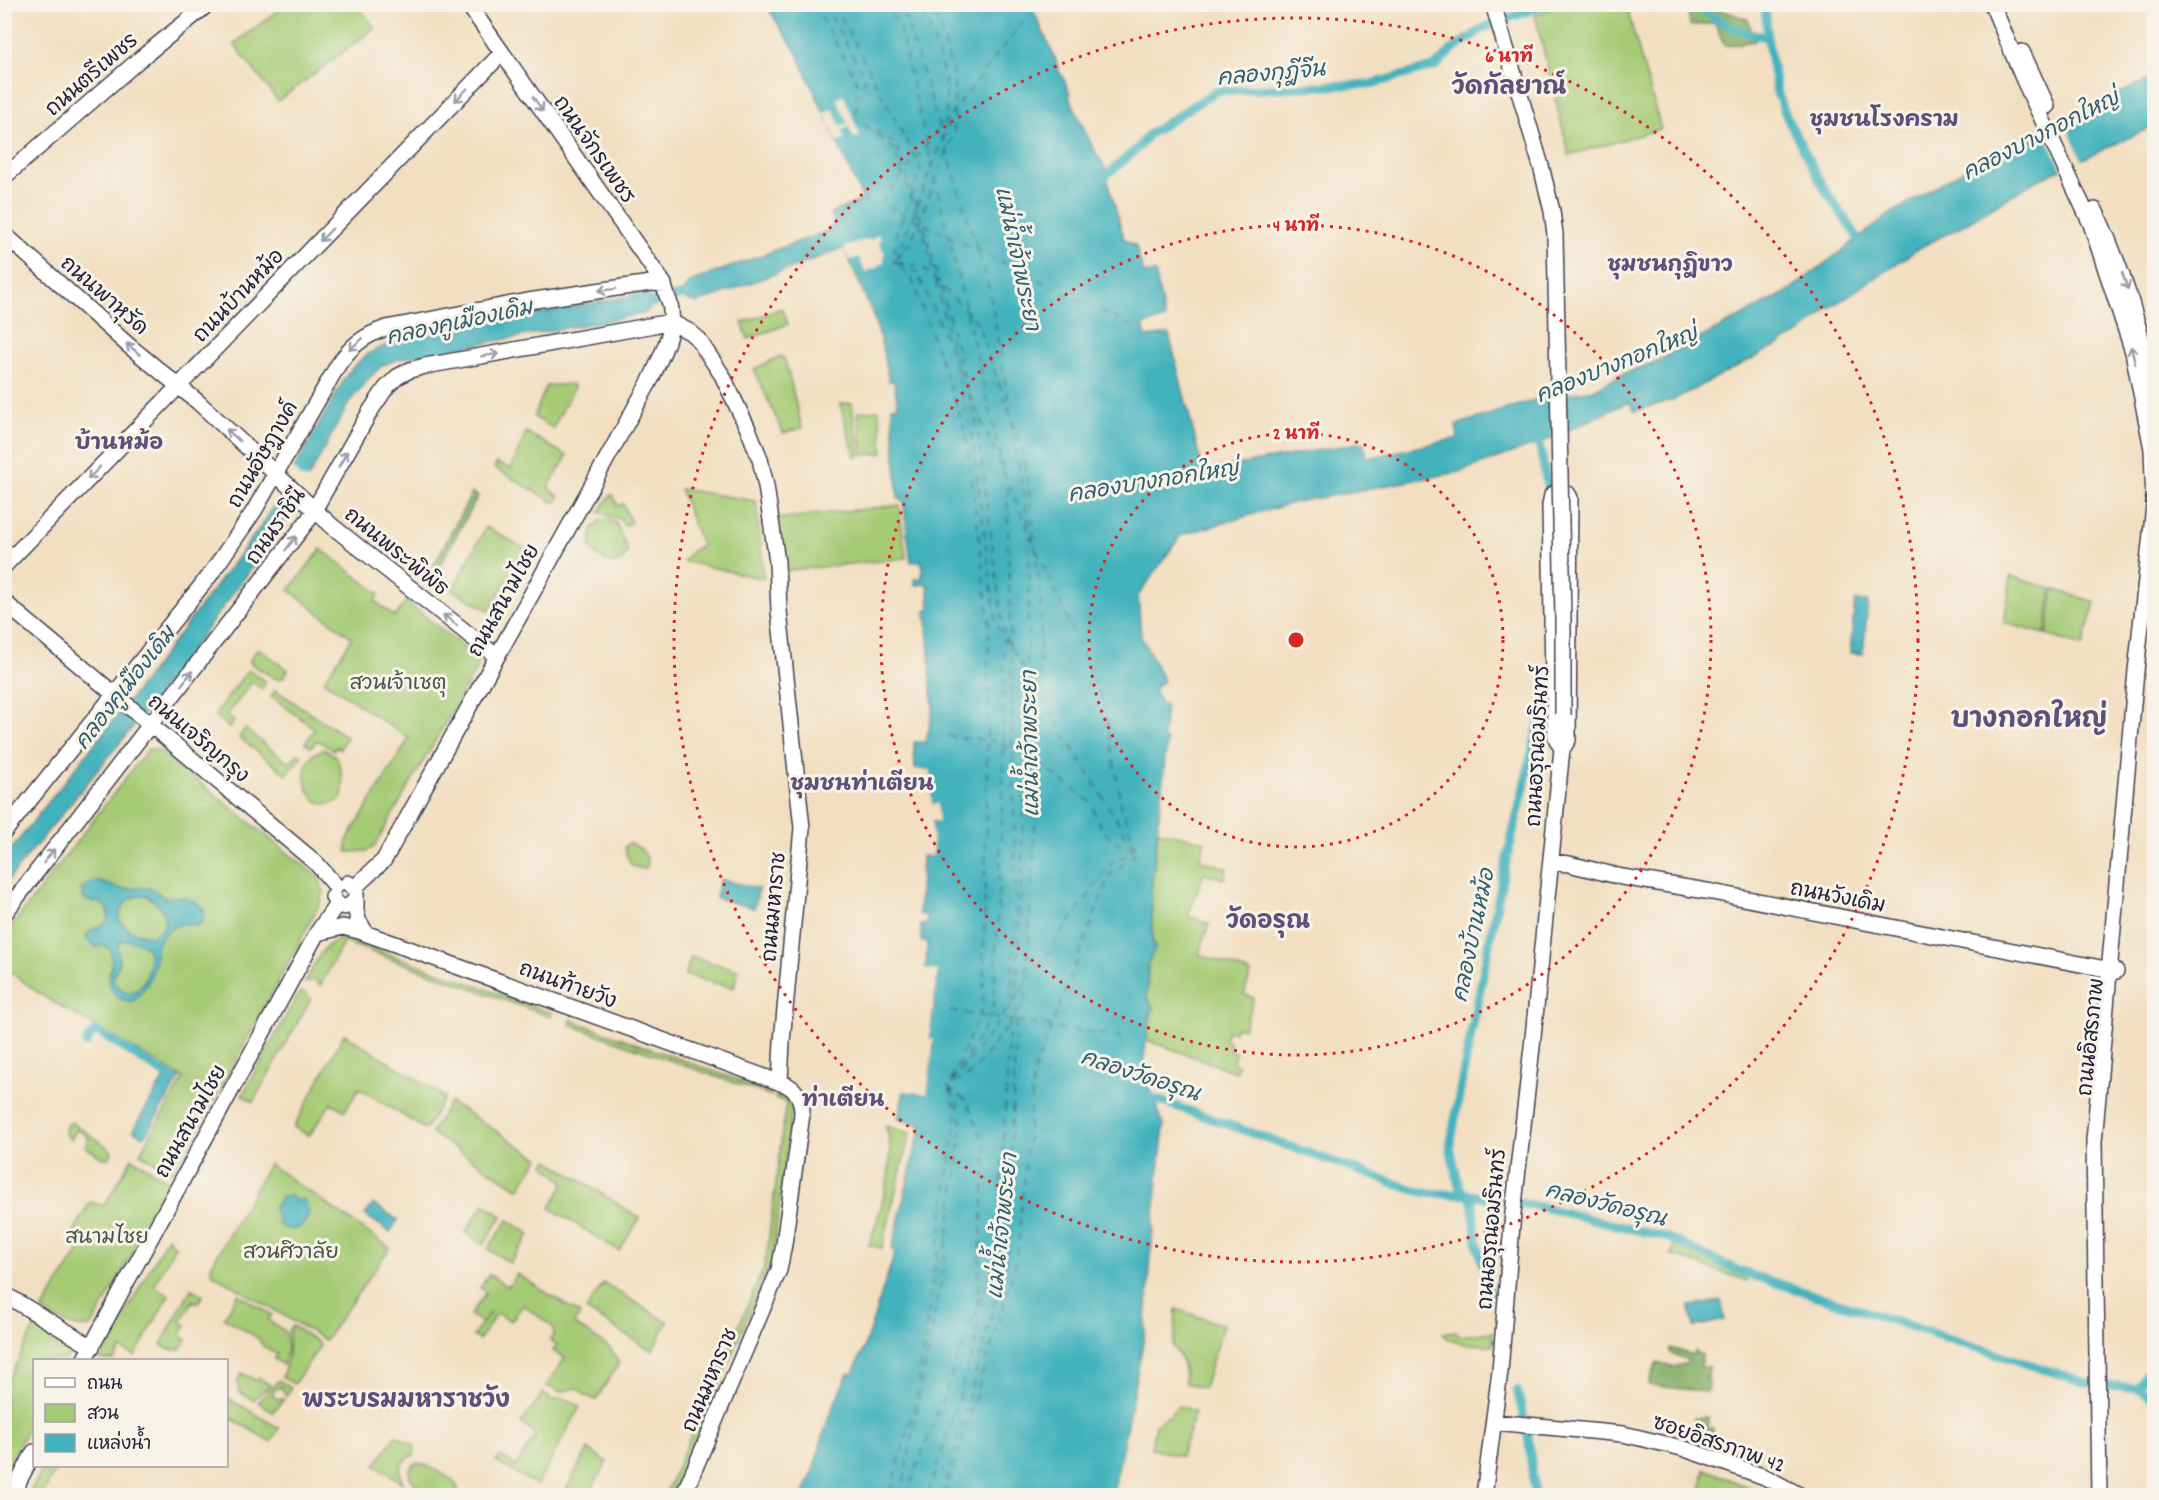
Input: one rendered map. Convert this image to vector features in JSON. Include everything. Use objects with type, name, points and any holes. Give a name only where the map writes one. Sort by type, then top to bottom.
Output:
[{"type":"main road","name":"ถนนตรีเพชร","points":[[4,177],[140,59],[208,4]]},
{"type":"main road","name":"ถนนจักรเพชร","points":[[468,4],[644,254],[665,288],[671,316]]},
{"type":"main road","points":[[1992,4],[2096,223],[2124,276],[2140,330],[2154,400]]},
{"type":"main road","points":[[2003,4],[2027,75]]},
{"type":"main road","name":"ถนนอรุณอมรินทร์","points":[[1484,1496],[1494,1422],[1513,1213],[1551,862],[1563,715],[1555,234],[1543,174],[1497,16]]},
{"type":"main road","name":"ถนนบ้านหม้อ","points":[[4,566],[502,53]]},
{"type":"main road","name":"ถนนพาหุรัด","points":[[4,234],[179,386],[280,478]]},
{"type":"main road","points":[[644,254],[643,273],[635,285],[665,288]]},
{"type":"main road","name":"ถนนอัษฎางค์","points":[[8,828],[119,698],[280,478],[338,365],[358,341],[386,328],[480,309],[635,285]]},
{"type":"main road","name":"ถนนราชินี","points":[[4,914],[147,721],[266,576],[314,510],[378,399],[397,377],[425,366],[671,316]]},
{"type":"main road","name":"ถนนสนามไชย","points":[[355,900],[384,860],[651,379],[664,348],[671,316]]},
{"type":"main road","name":"ถนนมหาราช","points":[[671,316],[698,339],[722,375],[760,459],[777,562],[779,611],[801,828],[780,1083],[794,1089],[798,1094],[802,1104],[802,1114],[782,1257],[769,1295],[683,1496]]},
{"type":"main road","points":[[2107,1496],[2101,1382],[2094,1142],[2113,971],[2154,506],[2152,449],[2133,352],[2140,330]]},
{"type":"main road","name":"ถนนพระพิพิธ","points":[[280,478],[357,546],[496,656]]},
{"type":"main road","points":[[1560,490],[1569,494],[1570,498],[1571,549],[1568,740],[1562,749],[1556,738],[1553,686],[1550,505],[1552,495],[1560,490]]},
{"type":"main road","name":"ถนนอิสรภาพ","points":[[2113,971],[2154,585]]},
{"type":"main road","name":"ถนนเจริญกรุง","points":[[4,602],[316,863],[336,886]]},
{"type":"main road","name":"ถนนวังเดิม","points":[[1551,862],[2113,971]]},
{"type":"main road","points":[[355,900],[348,906],[337,904],[333,897],[336,886],[344,883],[355,900],[358,920],[366,933]]},
{"type":"main road","name":"ถนนสนามไชย","points":[[88,1354],[317,933],[337,904]]},
{"type":"main road","name":"ถนนท้ายวัง","points":[[317,933],[343,927],[366,933],[780,1083]]},
{"type":"main road","points":[[4,1294],[88,1354]]},
{"type":"main road","points":[[2099,1496],[2101,1382]]},
{"type":"main road","name":"ซอยอิสรภาพ 42","points":[[1494,1422],[1623,1434],[1682,1448],[1765,1477],[1801,1496]]},
{"type":"main road","points":[[11,1496],[33,1454]]},
{"type":"green space","points":[[1565,4],[1626,5],[1661,129],[1569,155],[1535,15]]},
{"type":"green space","points":[[285,5],[357,5],[375,28],[278,101],[234,44]]},
{"type":"green space","points":[[1678,5],[1706,5],[1748,19],[1755,41],[1724,46],[1715,23],[1690,26],[1688,13]]},
{"type":"green space","points":[[782,308],[788,324],[748,339],[742,323]]},
{"type":"green space","points":[[781,356],[785,360],[802,428],[783,433],[754,369]]},
{"type":"green space","points":[[572,384],[574,388],[553,428],[534,417],[546,386]]},
{"type":"green space","points":[[852,403],[859,456],[855,457],[840,404]]},
{"type":"green space","points":[[879,410],[883,453],[862,455],[858,412]]},
{"type":"green space","points":[[526,432],[567,456],[548,488],[559,496],[555,503],[494,468],[497,463],[511,469]]},
{"type":"green space","points":[[680,489],[756,501],[764,579],[683,561],[693,550],[702,546]]},
{"type":"green space","points":[[472,493],[478,496],[433,578],[424,571],[426,568],[431,570]]},
{"type":"green space","points":[[611,495],[618,506],[623,504],[631,523],[625,526],[620,519],[599,512]]},
{"type":"green space","points":[[899,505],[906,558],[784,571],[778,519]]},
{"type":"green space","points":[[608,519],[616,523],[628,551],[620,562],[603,560],[590,546],[592,529],[601,520]]},
{"type":"green space","points":[[486,527],[524,548],[490,611],[452,590]]},
{"type":"green space","name":"สวนเจ้าเชตุ","points":[[321,549],[379,594],[375,601],[395,617],[406,601],[478,661],[478,666],[374,847],[367,851],[347,852],[347,840],[409,739],[324,681],[352,638],[289,590]]},
{"type":"green space","points":[[2011,576],[2052,589],[2045,634],[2004,623]]},
{"type":"green space","points":[[2054,589],[2095,602],[2083,646],[2047,635]]},
{"type":"green space","points":[[258,648],[288,670],[283,678],[276,679],[251,664],[250,660]]},
{"type":"green space","points":[[248,670],[266,682],[262,689],[252,682],[227,715],[234,721],[229,728],[216,716],[217,711]]},
{"type":"green space","points":[[275,690],[347,737],[340,749],[337,746],[334,750],[317,740],[311,747],[305,743],[315,729],[271,696]]},
{"type":"green space","points":[[245,729],[289,763],[298,753],[302,756],[287,775],[239,737]]},
{"type":"green space","points":[[148,749],[159,750],[319,878],[324,892],[176,1172],[166,1169],[140,1153],[184,1078],[43,996],[5,968],[5,935]]},
{"type":"green space","points":[[324,749],[336,756],[342,777],[342,798],[331,804],[320,803],[312,797],[305,776],[307,765],[313,755]]},
{"type":"green space","points":[[1158,831],[1205,841],[1200,860],[1227,868],[1224,879],[1204,873],[1188,916],[1209,924],[1199,954],[1251,973],[1244,994],[1254,998],[1244,1029],[1236,1027],[1234,1032],[1228,1030],[1225,1040],[1231,1043],[1229,1050],[1236,1053],[1232,1062],[1238,1065],[1236,1072],[1146,1040],[1153,1007],[1147,998],[1148,964],[1155,948],[1151,892]]},
{"type":"green space","points":[[629,843],[640,848],[644,854],[648,865],[644,869],[632,866],[625,847]]},
{"type":"green space","points":[[345,938],[552,1013],[551,1017],[344,942],[320,986],[315,980],[305,983],[320,954],[330,944]]},
{"type":"green space","points":[[691,957],[738,970],[734,988],[685,975]]},
{"type":"green space","points":[[303,992],[311,999],[253,1102],[242,1095],[299,993]]},
{"type":"green space","points":[[571,1020],[771,1092],[771,1096],[570,1025]]},
{"type":"green space","points":[[344,1034],[445,1097],[425,1129],[359,1088],[345,1111],[331,1103],[309,1136],[294,1127]]},
{"type":"green space","points":[[777,1094],[790,1100],[792,1108],[772,1261],[671,1495],[665,1495],[763,1270],[786,1102],[775,1098]]},
{"type":"green space","points":[[450,1102],[539,1158],[519,1189],[431,1133]]},
{"type":"green space","points":[[72,1122],[109,1148],[112,1153],[108,1158],[102,1158],[85,1146],[89,1138],[77,1129],[71,1139],[65,1134],[66,1125]]},
{"type":"green space","points":[[885,1126],[910,1133],[882,1248],[869,1245],[889,1168],[889,1138]]},
{"type":"green space","name":"สนามไชย","points":[[132,1158],[168,1181],[168,1189],[92,1326],[78,1327],[66,1324],[42,1310],[80,1249],[74,1231],[90,1202],[104,1206]]},
{"type":"green space","points":[[548,1160],[640,1218],[619,1251],[550,1208],[565,1183],[545,1165]]},
{"type":"green space","name":"สวนศิวาลัย","points":[[269,1164],[390,1248],[325,1340],[213,1274],[211,1266]]},
{"type":"green space","points":[[484,1204],[502,1216],[483,1245],[465,1233]]},
{"type":"green space","points":[[508,1220],[530,1234],[510,1263],[488,1249]]},
{"type":"green space","points":[[168,1236],[175,1246],[154,1286],[169,1295],[135,1356],[121,1349],[115,1359],[101,1359]]},
{"type":"green space","points":[[1676,1241],[1749,1274],[1747,1281],[1671,1255]]},
{"type":"green space","points":[[489,1274],[508,1287],[517,1274],[580,1314],[574,1324],[610,1348],[619,1363],[596,1400],[577,1388],[560,1392],[546,1386],[565,1358],[553,1351],[557,1345],[550,1340],[554,1334],[553,1327],[523,1305],[511,1321],[497,1313],[479,1340],[473,1336],[491,1311],[482,1323],[470,1315],[486,1292],[480,1288]]},
{"type":"green space","points":[[603,1283],[668,1322],[652,1351],[586,1310]]},
{"type":"green space","points":[[191,1289],[203,1295],[198,1303],[193,1301],[181,1321],[186,1325],[180,1335],[187,1340],[179,1350],[167,1349],[161,1344]]},
{"type":"green space","points":[[238,1294],[272,1315],[268,1320],[286,1332],[287,1351],[283,1365],[274,1359],[277,1354],[263,1346],[258,1338],[224,1318]]},
{"type":"green space","points":[[1176,1309],[1223,1325],[1204,1388],[1185,1383],[1182,1363],[1172,1346],[1175,1335]]},
{"type":"green space","points":[[35,1326],[67,1344],[70,1352],[66,1359],[33,1359],[33,1419],[5,1472],[5,1386]]},
{"type":"green space","points":[[292,1326],[318,1342],[320,1346],[294,1384],[282,1377],[288,1358],[289,1329]]},
{"type":"green space","points":[[1456,1331],[1459,1336],[1493,1332],[1493,1345],[1458,1343],[1442,1333]]},
{"type":"green space","points":[[1670,1348],[1693,1355],[1695,1351],[1702,1355],[1700,1367],[1709,1367],[1708,1377],[1704,1378],[1709,1379],[1707,1392],[1649,1385],[1656,1363],[1673,1367],[1688,1363],[1688,1360],[1670,1353]]},
{"type":"green space","points":[[242,1373],[257,1381],[259,1378],[270,1385],[253,1400],[239,1392],[237,1382]]},
{"type":"green space","points":[[279,1380],[291,1388],[286,1396],[281,1387],[274,1390],[273,1396],[277,1399],[284,1399],[273,1412],[258,1402]]},
{"type":"green space","points":[[543,1393],[553,1400],[564,1398],[580,1407],[537,1485],[496,1462],[501,1456],[516,1466],[536,1435],[521,1423]]},
{"type":"green space","points":[[228,1398],[279,1428],[271,1442],[228,1417]]},
{"type":"green space","points":[[1178,1406],[1195,1411],[1181,1456],[1151,1449],[1155,1425]]},
{"type":"green space","points":[[1708,1417],[1707,1429],[1713,1428],[1714,1451],[1730,1454],[1734,1450],[1741,1451],[1739,1466],[1693,1445],[1694,1418]]},
{"type":"green space","points":[[396,1435],[415,1446],[414,1455],[401,1466],[400,1475],[404,1484],[375,1465]]},
{"type":"green space","points":[[588,1449],[607,1462],[588,1495],[563,1495]]},
{"type":"green space","points":[[418,1463],[433,1468],[450,1479],[457,1486],[458,1495],[433,1495],[417,1485],[412,1480],[409,1471]]},
{"type":"green space","points":[[44,1467],[57,1467],[42,1495],[28,1495]]},
{"type":"green space","points":[[1705,1469],[1753,1489],[1751,1495],[1708,1495],[1708,1492],[1701,1490]]},
{"type":"water","points":[[766,5],[1031,5],[1069,96],[1094,150],[1103,163],[1124,239],[1136,246],[1144,274],[1155,272],[1165,319],[1143,325],[1146,337],[1169,334],[1203,471],[1363,442],[1368,458],[1458,438],[1456,425],[1541,398],[1594,390],[1623,374],[1655,362],[1787,292],[1890,214],[1992,153],[2154,77],[2154,126],[2034,182],[1958,228],[1923,246],[1827,310],[1801,333],[1675,399],[1635,411],[1629,402],[1543,442],[1459,472],[1296,502],[1181,535],[1138,596],[1141,636],[1164,681],[1156,686],[1155,691],[1161,703],[1166,705],[1163,739],[1167,740],[1151,892],[1155,948],[1148,964],[1147,998],[1153,1007],[1143,1064],[1145,1076],[1164,1125],[1145,1333],[1113,1495],[803,1495],[811,1477],[829,1416],[848,1373],[852,1375],[864,1348],[895,1252],[892,1249],[921,1125],[898,1119],[904,1091],[926,1094],[934,1041],[929,1040],[938,972],[925,970],[928,943],[921,941],[921,925],[926,925],[927,916],[919,914],[922,856],[933,856],[932,821],[939,820],[938,805],[932,804],[931,770],[915,769],[914,742],[926,742],[933,709],[926,611],[930,609],[928,584],[915,585],[915,579],[922,578],[922,561],[911,562],[903,501],[898,498],[892,407],[898,406],[894,381],[889,381],[872,312],[844,248],[697,303],[685,299],[682,293],[689,282],[830,230],[834,221],[830,213],[863,200],[798,55]]},
{"type":"water","points":[[647,294],[653,303],[647,312],[642,314],[399,359],[383,365],[350,401],[282,527],[149,707],[5,884],[5,857],[134,694],[265,521],[346,376],[363,358],[375,350],[398,341]]},
{"type":"water","points":[[1855,601],[1868,602],[1863,654],[1850,653]]},
{"type":"water","points":[[720,879],[759,889],[754,908],[716,898]]},
{"type":"water","points":[[92,881],[127,889],[148,888],[164,898],[181,897],[195,902],[204,910],[203,919],[199,926],[185,924],[176,926],[160,939],[156,947],[151,975],[141,993],[132,1002],[117,998],[112,990],[109,978],[111,950],[104,945],[97,947],[86,938],[92,930],[108,921],[108,909],[99,902],[84,899],[81,889]],"holes":[[[145,895],[158,904],[164,916],[164,927],[151,937],[130,931],[119,920],[126,902],[134,897]],[[127,940],[144,946],[148,950],[149,957],[143,983],[131,992],[123,990],[114,982],[114,974],[120,963],[117,947],[121,941]]]},
{"type":"water","points":[[168,1071],[180,1078],[144,1137],[133,1130]]},
{"type":"water","points":[[290,1196],[298,1201],[301,1199],[305,1201],[309,1212],[301,1226],[287,1229],[277,1224],[279,1220],[273,1209],[280,1198]]},
{"type":"water","points":[[373,1204],[398,1220],[390,1232],[365,1215]]},
{"type":"water","points":[[1721,1301],[1725,1320],[1694,1327],[1689,1306]]},
{"type":"pier","points":[[844,96],[860,136],[854,138],[849,127],[841,130],[845,138],[837,142],[824,113],[833,109],[840,126],[848,123],[837,99]]},
{"type":"pier","points":[[2062,118],[2083,162],[2063,172],[2042,127]]},
{"type":"pier","points":[[879,235],[884,261],[878,267],[865,272],[859,257],[849,260],[844,248],[865,240],[873,240]]},
{"type":"pier","points":[[292,466],[303,479],[313,477],[292,516],[287,506],[276,507],[271,504]]},
{"type":"pier","points":[[912,769],[931,770],[932,804],[938,804],[939,821],[932,821],[933,856],[920,855],[930,853],[929,820],[936,818],[935,807],[929,805],[928,773],[914,772]]},
{"type":"pier","points":[[922,969],[938,971],[929,1039],[934,1040],[927,1094],[904,1091],[904,1088],[924,1091],[930,1043],[926,1039],[934,974],[924,973]]},
{"type":"waterway","name":"คลองกุฎีจีน","points":[[1098,182],[1137,149],[1148,135],[1216,91],[1371,84],[1436,66],[1452,50],[1485,27],[1547,4]]},
{"type":"waterway","name":"คลองกุฎีจีน","points":[[1694,4],[1729,26],[1768,37]]},
{"type":"waterway","points":[[1765,4],[1768,42],[1777,93],[1789,122],[1824,188],[1864,247]]},
{"type":"waterway","name":"คลองคูเมืองเดิม","points":[[642,305],[692,293]]},
{"type":"waterway","points":[[1537,432],[1547,485]]},
{"type":"waterway","name":"คลองบ้านหม้อ","points":[[1467,1194],[1460,1190],[1450,1147],[1503,875],[1549,681]]},
{"type":"waterway","points":[[86,1043],[95,1030],[173,1079],[171,1082]]},
{"type":"waterway","name":"คลองวัดอรุณ","points":[[1141,1094],[1411,1189],[1426,1193],[1470,1195],[1537,1206],[1669,1238],[1739,1271],[2087,1383],[2137,1388],[2154,1398]]},
{"type":"waterway","points":[[1470,1195],[1477,1243],[1490,1293]]},
{"type":"waterway","points":[[2137,1388],[2154,1362]]},
{"type":"waterway","points":[[1517,1390],[1528,1434],[1535,1496]]},
{"type":"ferry route","points":[[814,4],[857,81],[855,119],[893,148],[925,238],[935,278]]},
{"type":"ferry route","points":[[824,4],[865,77],[856,115]]},
{"type":"ferry route","points":[[834,4],[921,169],[896,234],[894,262],[912,279],[966,433],[989,620],[983,1006],[948,1087],[956,1109],[956,1124],[915,1405],[889,1496]]},
{"type":"ferry route","points":[[883,4],[898,23],[1004,471]]},
{"type":"ferry route","points":[[894,4],[906,19],[989,287],[1010,410]]},
{"type":"ferry route","points":[[896,259],[947,128],[945,78],[929,25],[913,4]]},
{"type":"ferry route","points":[[927,4],[940,25],[954,78],[954,133],[911,241],[894,262],[921,266],[977,322],[1025,457],[1041,600],[1038,780],[1025,1003],[973,1072],[948,1087],[967,1101],[986,1149],[975,1345],[928,1496]]},
{"type":"ferry route","points":[[919,222],[881,203],[1023,22]]},
{"type":"ferry route","points":[[863,124],[896,144],[927,236],[939,283]]},
{"type":"ferry route","points":[[924,224],[1136,328]]},
{"type":"ferry route","points":[[898,264],[917,272],[1033,541]]},
{"type":"ferry route","points":[[936,282],[953,353]]},
{"type":"ferry route","points":[[941,287],[965,381]]},
{"type":"ferry route","points":[[955,364],[971,430],[996,623],[1134,848]]},
{"type":"ferry route","points":[[968,392],[977,427],[1004,633]]},
{"type":"ferry route","points":[[1011,421],[1030,532]]},
{"type":"ferry route","points":[[979,1304],[996,1257],[998,1242],[1016,904],[1007,482]]},
{"type":"ferry route","points":[[942,1496],[1007,1258],[1024,798],[1030,536]]},
{"type":"ferry route","points":[[945,1496],[1016,1264],[1034,1072],[1110,875],[1137,852],[1122,808],[1104,704],[1036,548]]},
{"type":"ferry route","points":[[952,1081],[983,1030],[994,1006],[1003,787],[1004,638]]},
{"type":"ferry route","points":[[947,736],[995,741],[1044,767],[1091,802],[1101,830],[1122,846],[1135,851]]},
{"type":"ferry route","points":[[1012,1003],[1113,861],[1134,853]]},
{"type":"ferry route","points":[[951,1084],[1010,1006]]},
{"type":"ferry route","points":[[950,1011],[1009,1020]]},
{"type":"ferry route","points":[[1016,1021],[1125,1038]]},
{"type":"ferry route","points":[[901,1496],[943,1270],[958,1167],[962,1123],[957,1102],[950,1090]]},
{"type":"ferry route","points":[[906,1496],[976,1311]]},
{"type":"district","name":"วัดกัลยาณ์","points":[[1509,86]]},
{"type":"district","name":"ชุมชนโรงคราม","points":[[1884,118]]},
{"type":"district","name":"ชุมชนกุฎิขาว","points":[[1670,263]]},
{"type":"district","name":"บ้านหม้อ","points":[[119,441]]},
{"type":"district","name":"บางกอกใหญ่","points":[[2029,718]]},
{"type":"district","name":"ชุมชนท่าเตียน","points":[[862,782]]},
{"type":"district","name":"วัดอรุณ","points":[[1268,920]]},
{"type":"district","name":"ท่าเตียน","points":[[843,1098]]},
{"type":"district","name":"พระบรมมหาราชวัง","points":[[406,1399]]},
{"type":"water label","name":"คลองบางกอกใหญ่","points":[[2040,134]]},
{"type":"water label","name":"แม่น้ำเจ้าพระยา","points":[[1019,258]]},
{"type":"water label","name":"คลองบางกอกใหญ่","points":[[1616,363]]},
{"type":"water label","name":"คลองบางกอกใหญ่","points":[[1153,480]]},
{"type":"water label","name":"แม่น้ำเจ้าพระยา","points":[[1029,744]]},
{"type":"water label","name":"แม่น้ำเจ้าพระยา","points":[[1001,1226]]}]
